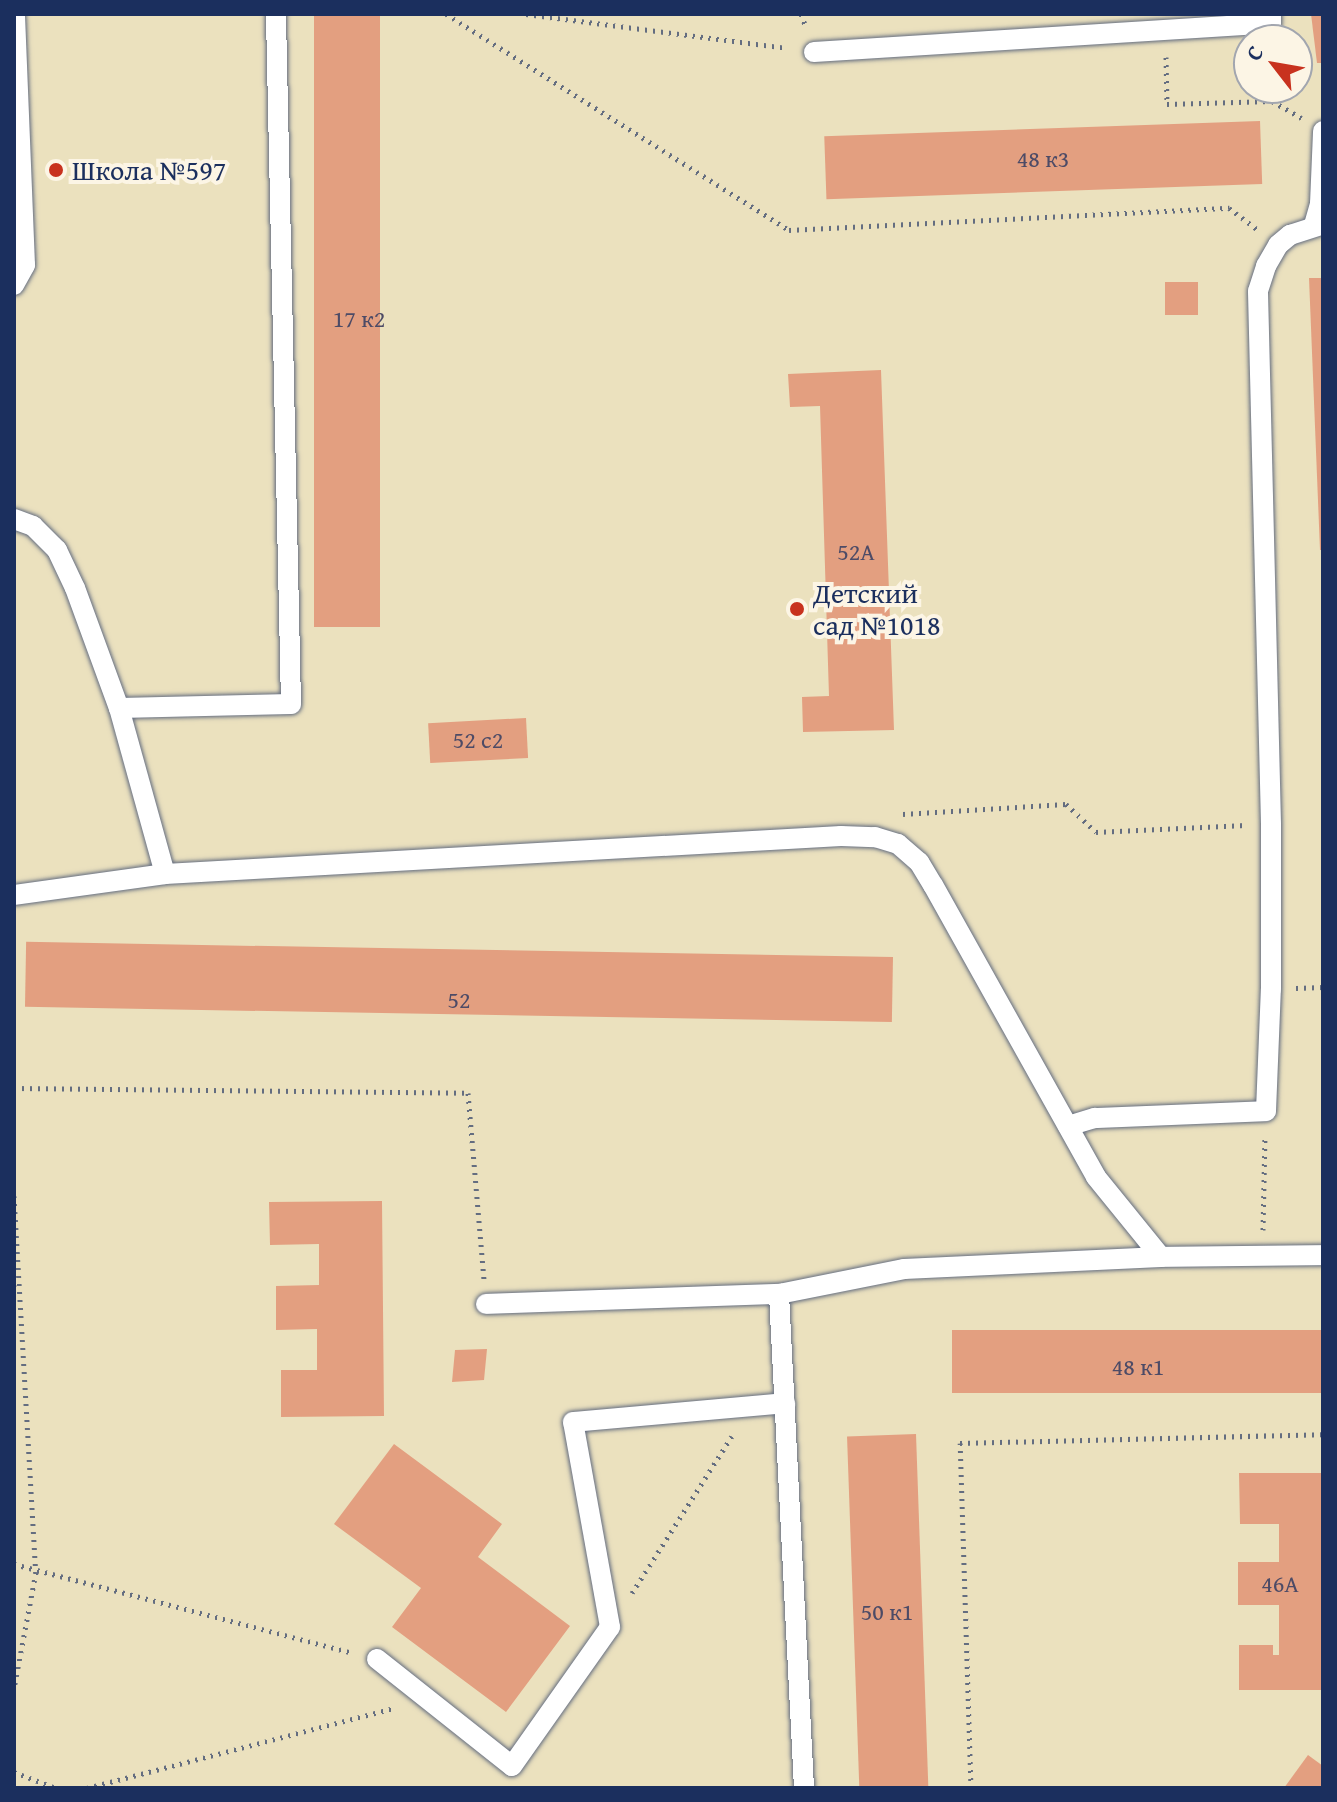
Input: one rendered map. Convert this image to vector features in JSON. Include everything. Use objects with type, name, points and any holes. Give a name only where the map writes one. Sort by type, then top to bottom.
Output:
[{"type":"lane","points":[[14,285],[25,265],[15,14]]},
{"type":"lane","points":[[119,708],[291,704],[276,14]]},
{"type":"lane","points":[[814,52],[1271,23],[1271,14]]},
{"type":"lane","points":[[1068,1126],[1095,1118],[1266,1111],[1271,989],[1271,824],[1258,291],[1266,266],[1278,245],[1290,235],[1319,224],[1322,131]]},
{"type":"lane","points":[[14,519],[33,526],[57,550],[75,588],[119,708],[165,874]]},
{"type":"lane","points":[[14,895],[165,874],[875,837],[898,844],[919,862],[1096,1177],[1161,1257]]},
{"type":"lane","points":[[486,1304],[779,1294],[904,1269],[1161,1257],[1323,1255]]},
{"type":"lane","points":[[779,1294],[804,1788]]},
{"type":"lane","points":[[377,1659],[512,1766],[610,1627],[573,1422],[785,1403]]},
{"type":"path","points":[[446,14],[789,230],[1229,208],[1278,245]]},
{"type":"path","points":[[526,14],[814,52]]},
{"type":"path","points":[[1165,30],[1167,104],[1272,101],[1322,131]]},
{"type":"path","points":[[14,1088],[468,1093],[486,1304]]},
{"type":"path","points":[[1263,1255],[1266,1111]]},
{"type":"path","points":[[14,1196],[36,1572],[14,1688]]},
{"type":"path","points":[[610,1627],[753,1404]]},
{"type":"path","points":[[971,1788],[960,1443],[1323,1434]]},
{"type":"path","points":[[14,1564],[377,1659]]},
{"type":"path","points":[[87,1788],[429,1700]]},
{"type":"path","points":[[14,1772],[56,1788]]},
{"type":"building","points":[[314,14],[380,14],[380,627],[314,627]]},
{"type":"building","points":[[1311,14],[1323,14],[1323,63],[1317,63]]},
{"type":"building","points":[[1260,121],[1262,184],[826,199],[824,136]]},
{"type":"building","points":[[1309,278],[1323,278],[1323,550],[1320,550]]},
{"type":"building","points":[[1165,282],[1198,282],[1198,315],[1165,315]]},
{"type":"building","points":[[881,370],[894,730],[803,732],[802,697],[829,696],[820,406],[790,407],[788,374]]},
{"type":"building","points":[[526,718],[528,758],[430,763],[428,723]]},
{"type":"building","points":[[26,942],[893,957],[892,1022],[25,1007]]},
{"type":"building","points":[[382,1201],[384,1416],[281,1417],[281,1370],[317,1370],[317,1329],[276,1330],[276,1286],[319,1285],[319,1244],[270,1245],[269,1202]]},
{"type":"building","points":[[952,1330],[1323,1330],[1323,1393],[952,1393]]},
{"type":"building","points":[[487,1349],[484,1380],[452,1382],[455,1350]]},
{"type":"building","points":[[916,1434],[928,1788],[859,1788],[847,1436]]},
{"type":"building","points":[[394,1444],[502,1524],[478,1557],[570,1626],[506,1712],[392,1627],[421,1588],[334,1524]]},
{"type":"building","points":[[1239,1473],[1323,1473],[1323,1690],[1239,1690],[1239,1645],[1273,1645],[1273,1655],[1279,1655],[1279,1605],[1238,1605],[1238,1562],[1279,1562],[1279,1524],[1240,1524]]},
{"type":"building","points":[[1308,1755],[1323,1766],[1323,1788],[1284,1788]]},
{"type":"place","name":"Школа №597","points":[[56,170]]},
{"type":"place","name":"Детский сад №1018","points":[[797,609]]}]
